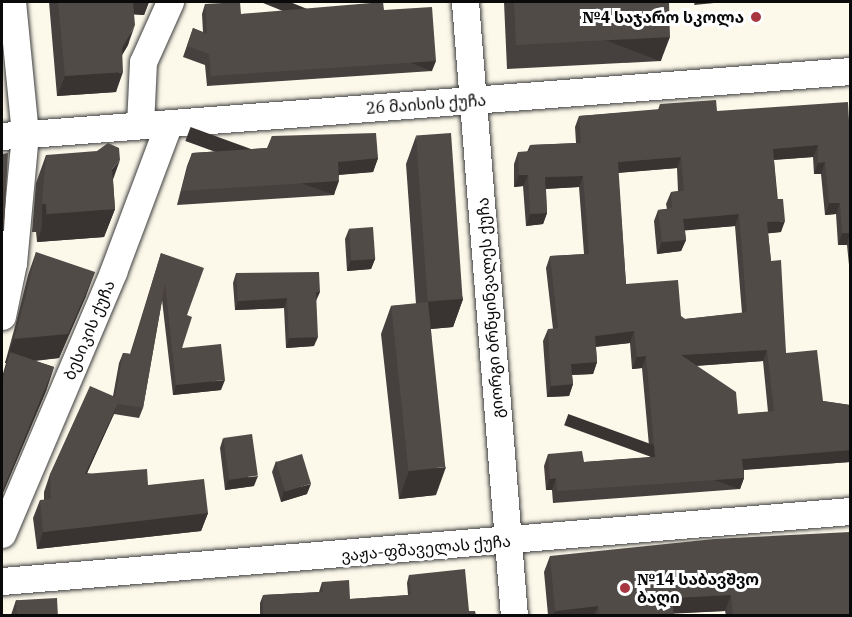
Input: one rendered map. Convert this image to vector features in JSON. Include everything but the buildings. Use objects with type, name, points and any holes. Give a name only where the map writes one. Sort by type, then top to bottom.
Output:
[{"type":"street","points":[[2,316],[13,263],[12,2]]},
{"type":"street","points":[[140,125],[143,62],[170,2]]},
{"type":"street","name":"გიორგი ბრწყინვალეს ქუჩა","points":[[465,2],[475,100],[514,615]]},
{"type":"street","name":"26 მაისის ქუჩა","points":[[13,135],[850,71]]},
{"type":"street","name":"ბესიკის ქუჩა","points":[[2,534],[113,272],[169,123]]},
{"type":"street","name":"ვაჟა-ფშაველას ქუჩა","points":[[2,581],[850,511]]},
{"type":"place","name":"№4 საჯარო სკოლა","points":[[756,17]]},
{"type":"place","name":"№14 საბავშვო ბაღი","points":[[625,588]]}]
